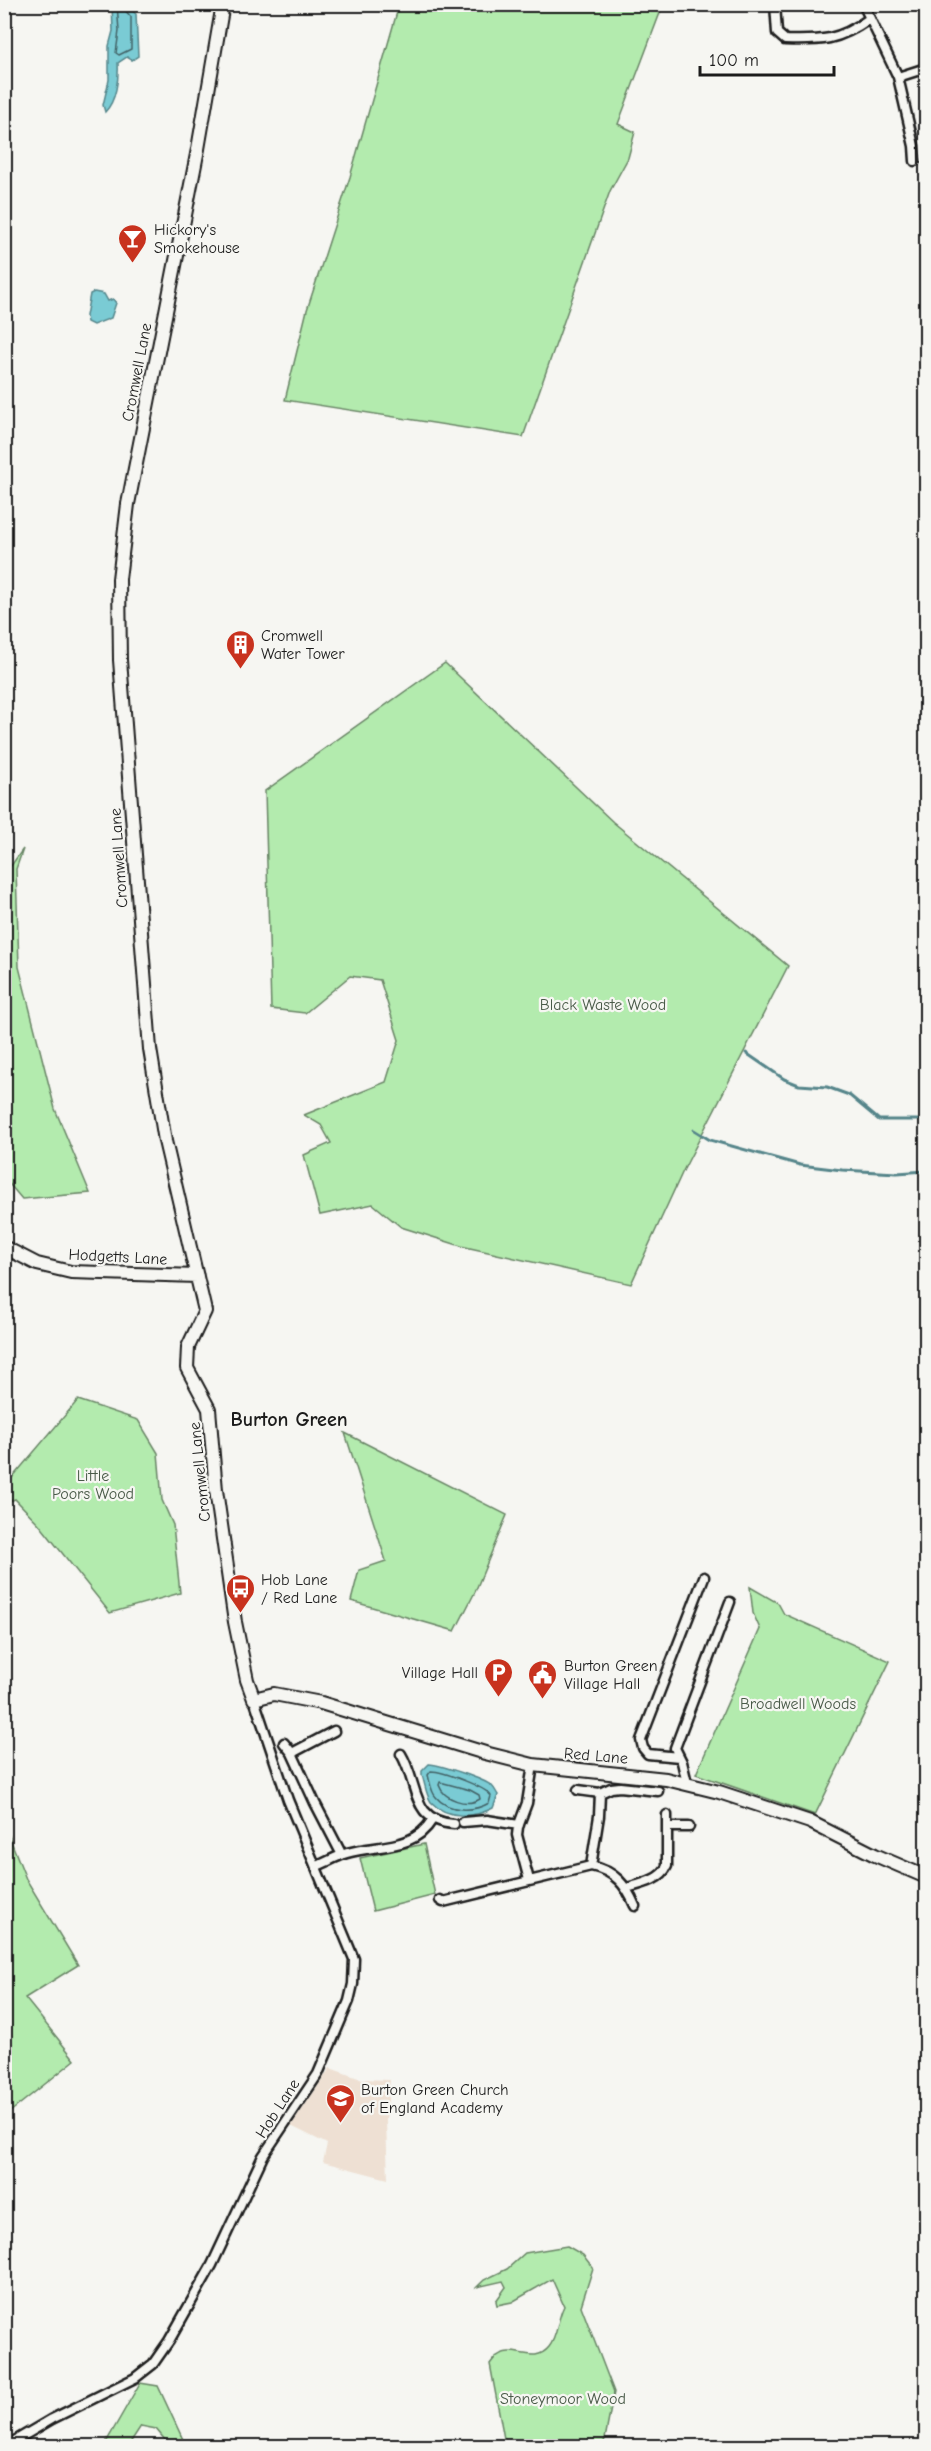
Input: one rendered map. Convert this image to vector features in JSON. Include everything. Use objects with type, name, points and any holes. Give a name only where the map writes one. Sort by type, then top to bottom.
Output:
[{"type":"street","name":"Cromwell Lane","points":[[223,4],[198,149],[128,504],[121,552],[118,602],[122,698],[152,1072],[165,1141],[205,1311],[188,1347],[187,1368],[197,1390],[207,1403],[216,1490],[235,1622],[247,1680],[254,1699]]},
{"type":"street","points":[[776,4],[777,33],[785,40],[820,41],[850,32],[869,19]]},
{"type":"street","points":[[863,4],[898,77],[914,146],[915,161]]},
{"type":"street","points":[[898,77],[927,68]]},
{"type":"street","name":"Hodgetts Lane","points":[[4,1247],[37,1264],[71,1272],[197,1276]]},
{"type":"street","points":[[679,1757],[648,1754],[641,1740],[705,1577]]},
{"type":"street","points":[[687,1783],[675,1748],[730,1602]]},
{"type":"street","name":"Red Lane","points":[[254,1699],[274,1694],[321,1703],[485,1753],[533,1765],[626,1773],[687,1783],[747,1800],[810,1822],[875,1855],[927,1877]]},
{"type":"street","name":"Hob Lane","points":[[6,2446],[135,2378],[153,2364],[169,2341],[212,2265],[263,2156],[318,2074],[349,2001],[353,1984],[354,1959],[288,1800],[254,1699]]},
{"type":"street","points":[[292,1753],[334,1731]]},
{"type":"street","points":[[284,1743],[292,1753],[342,1855]]},
{"type":"street","points":[[401,1754],[407,1763],[421,1808],[432,1820],[458,1823],[487,1820],[519,1825]]},
{"type":"street","points":[[529,1880],[517,1834],[527,1803],[533,1765]]},
{"type":"street","points":[[578,1790],[600,1793],[620,1787],[658,1791]]},
{"type":"street","points":[[591,1866],[599,1816],[600,1793]]},
{"type":"street","points":[[627,1888],[664,1872],[667,1866],[667,1815]]},
{"type":"street","points":[[317,1866],[342,1855],[407,1842],[424,1831],[432,1820]]},
{"type":"street","points":[[667,1827],[689,1827]]},
{"type":"street","points":[[440,1900],[443,1902],[591,1866],[615,1876],[627,1888],[635,1906]]},
{"type":"shaded area","name":"Burton Green Church of England Academy","points":[[330,2068],[361,2079],[390,2080],[386,2121],[388,2179],[323,2162],[327,2144],[291,2126]]},
{"type":"green space","points":[[399,5],[663,5],[618,124],[635,132],[628,158],[610,191],[523,437],[285,400],[307,310],[350,177]]},
{"type":"green space","name":"Black Waste Wood","points":[[445,663],[613,822],[788,966],[683,1171],[631,1284],[461,1246],[401,1227],[373,1204],[320,1215],[304,1155],[331,1143],[321,1125],[304,1115],[386,1082],[399,1040],[380,980],[350,976],[305,1013],[271,1009],[265,791]]},
{"type":"green space","points":[[23,849],[16,869],[19,967],[55,1109],[90,1193],[22,1199],[5,1179],[5,874]]},
{"type":"green space","name":"Little Poors Wood","points":[[78,1400],[138,1420],[158,1453],[162,1500],[173,1525],[180,1593],[110,1613],[39,1524],[15,1499],[5,1503],[5,1486]]},
{"type":"green space","points":[[345,1433],[507,1515],[475,1592],[455,1631],[351,1601],[359,1570],[386,1561]]},
{"type":"green space","name":"Broadwell Woods","points":[[750,1587],[778,1603],[784,1614],[890,1661],[815,1815],[696,1774],[760,1629],[753,1613]]},
{"type":"green space","points":[[5,1826],[26,1879],[78,1965],[25,1998],[75,2060],[5,2116]]},
{"type":"green space","points":[[424,1844],[435,1895],[373,1911],[360,1858]]},
{"type":"green space","name":"Stoneymoor Wood","points":[[567,2246],[583,2255],[593,2268],[581,2306],[614,2392],[605,2439],[602,2446],[512,2446],[505,2444],[490,2364],[497,2356],[504,2353],[535,2355],[542,2353],[552,2343],[564,2306],[552,2279],[512,2302],[497,2305],[496,2301],[506,2287],[503,2281],[477,2287],[484,2280],[507,2269],[525,2253]]},
{"type":"green space","points":[[140,2383],[158,2386],[186,2446],[170,2446],[156,2429],[141,2426],[128,2446],[104,2446]]},
{"type":"water","points":[[112,5],[126,5],[136,14],[138,56],[132,60],[127,57],[118,63],[116,89],[112,102],[105,112],[103,105],[109,80],[109,46],[113,31]]},
{"type":"water","points":[[94,292],[104,294],[108,301],[113,299],[116,303],[111,318],[93,325],[87,322],[86,316],[90,294]]},
{"type":"water","points":[[429,1764],[462,1773],[492,1786],[498,1795],[493,1808],[478,1814],[461,1815],[437,1808],[429,1799],[422,1775],[422,1771]]},
{"type":"waterway","points":[[746,1053],[784,1079],[799,1085],[827,1087],[849,1095],[879,1120],[926,1120]]},
{"type":"waterway","points":[[694,1130],[710,1140],[800,1165],[897,1173],[926,1171]]},
{"type":"place","name":"Hickory's Smokehouse","points":[[133,264]]},
{"type":"place","name":"Cromwell Water Tower","points":[[240,670]]},
{"type":"place","name":"Hob Lane / Red Lane","points":[[240,1614]]},
{"type":"place","name":"Village Hall","points":[[499,1698]]},
{"type":"place","name":"Burton Green Village Hall","points":[[543,1700]]},
{"type":"place","name":"Burton Green Church of England Academy","points":[[340,2124]]},
{"type":"district","name":"Burton Green","points":[[289,1419]]}]
